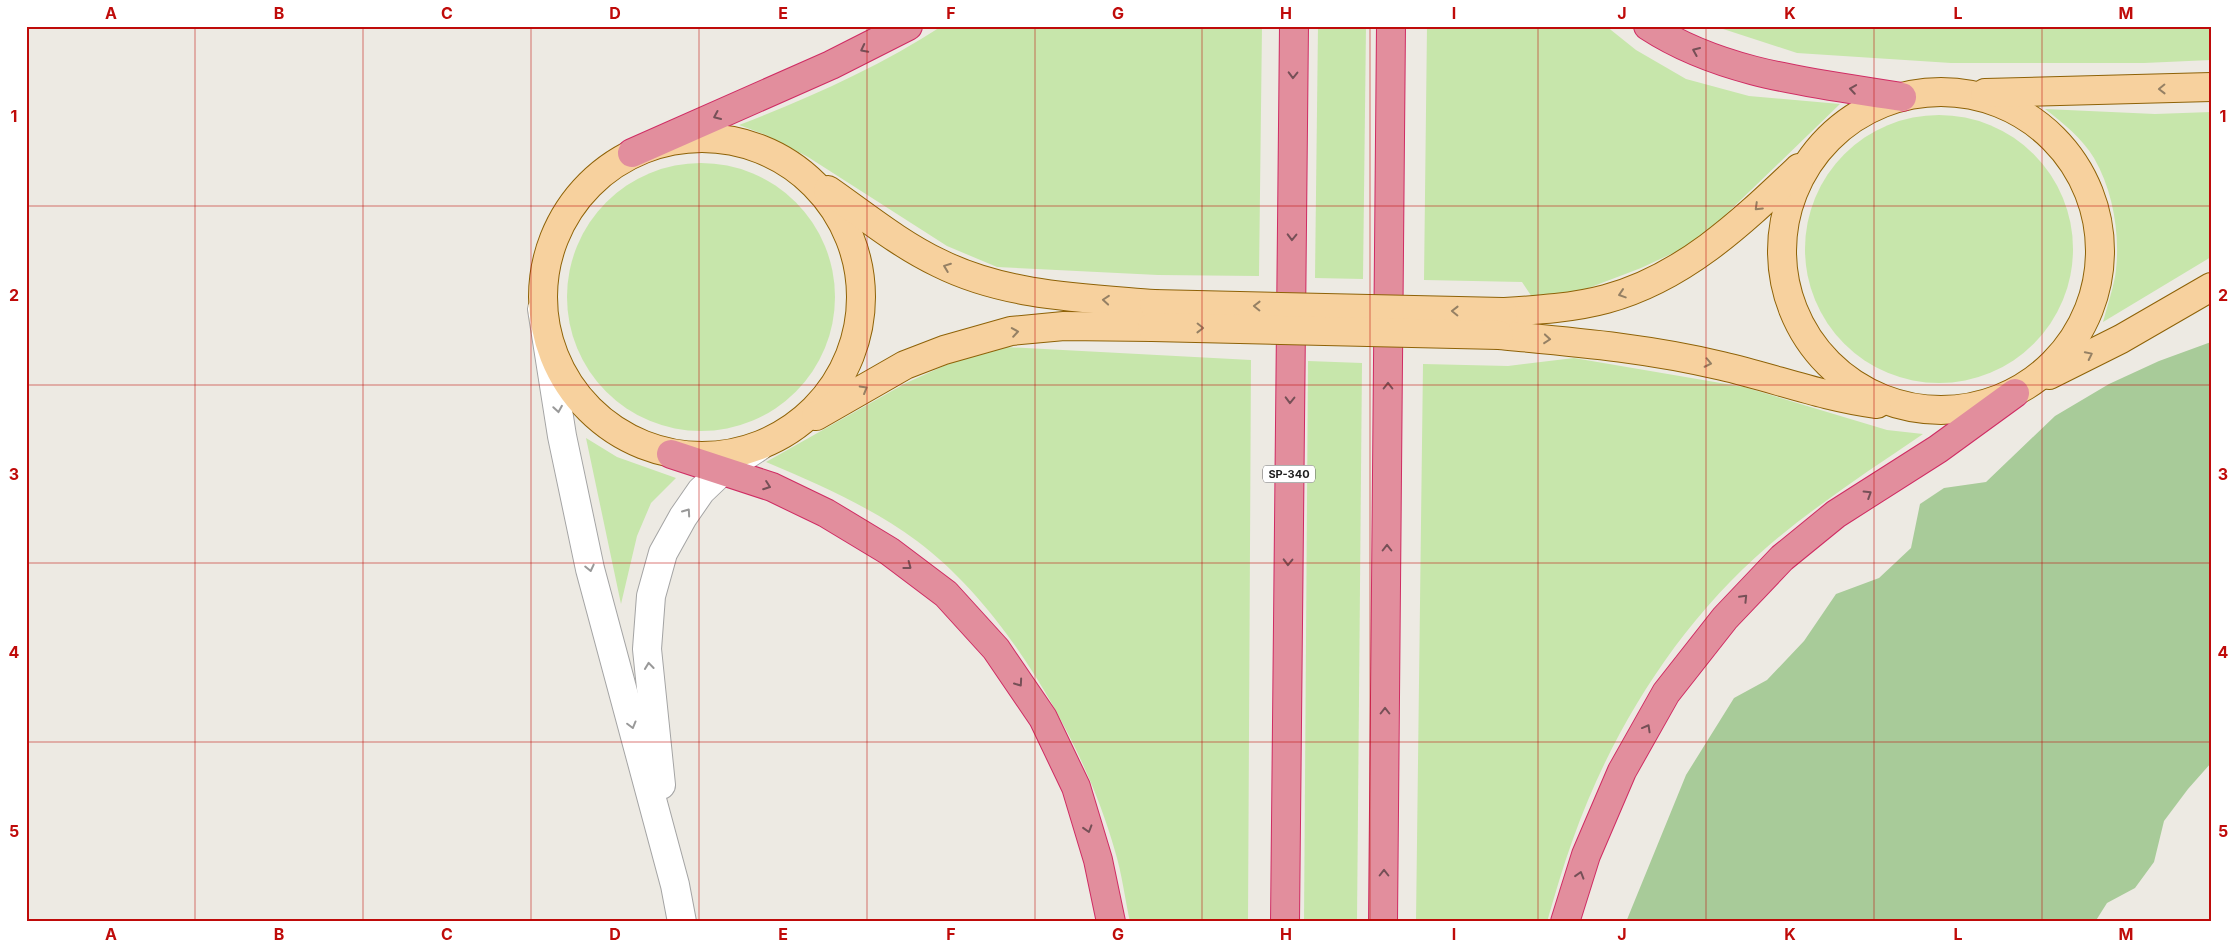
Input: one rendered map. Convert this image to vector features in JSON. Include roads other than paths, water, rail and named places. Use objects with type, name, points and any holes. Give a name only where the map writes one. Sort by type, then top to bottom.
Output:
[{"type":"highway","points":[[632,154],[831,65],[908,26]]},
{"type":"highway","name":"SP-340","points":[[1285,922],[1294,26]]},
{"type":"highway","points":[[1383,922],[1391,26]]},
{"type":"highway","points":[[1648,26],[1668,39],[1718,60],[1792,80],[1902,96]]},
{"type":"highway","points":[[1565,922],[1586,855],[1622,771],[1666,693],[1725,618],[1782,558],[1836,514],[1938,450],[2022,389]]},
{"type":"highway","points":[[671,454],[772,488],[818,510],[889,551],[946,594],[996,649],[1043,718],[1076,787],[1098,860],[1111,922]]},
{"type":"main road","points":[[1501,324],[1555,308],[1605,300],[1645,286],[1692,260],[1739,225],[1842,126],[1870,108],[1902,96],[1946,92],[1967,94],[2211,87]]},
{"type":"main road","points":[[1967,94],[2008,106],[2044,128],[2072,159],[2091,197],[2100,238],[2098,280],[2085,321],[2061,356],[2022,389]]},
{"type":"main road","points":[[1153,315],[988,282],[940,264],[905,244],[769,151],[729,139],[684,138],[663,142],[632,154],[604,171],[579,194],[561,222],[546,264],[542,309],[552,353],[573,392],[604,425],[636,443],[671,454],[708,457],[744,451],[760,446],[905,365],[944,350],[1012,331],[1153,315],[1501,324],[1722,366],[1843,400],[1910,409],[1964,410],[2022,389],[2121,339],[2211,287]]},
{"type":"main road","points":[[1818,149],[1796,184],[1784,224],[1781,265],[1790,305],[1809,343],[1836,373],[1870,396],[1910,409]]},
{"type":"main road","points":[[791,430],[823,402],[846,366],[859,326],[862,284],[853,243],[833,205],[805,174]]},
{"type":"lane","points":[[542,309],[562,436],[590,568],[682,922]]},
{"type":"lane","points":[[670,871],[647,649],[651,596],[663,553],[683,517],[701,492],[722,471],[760,446]]}]
